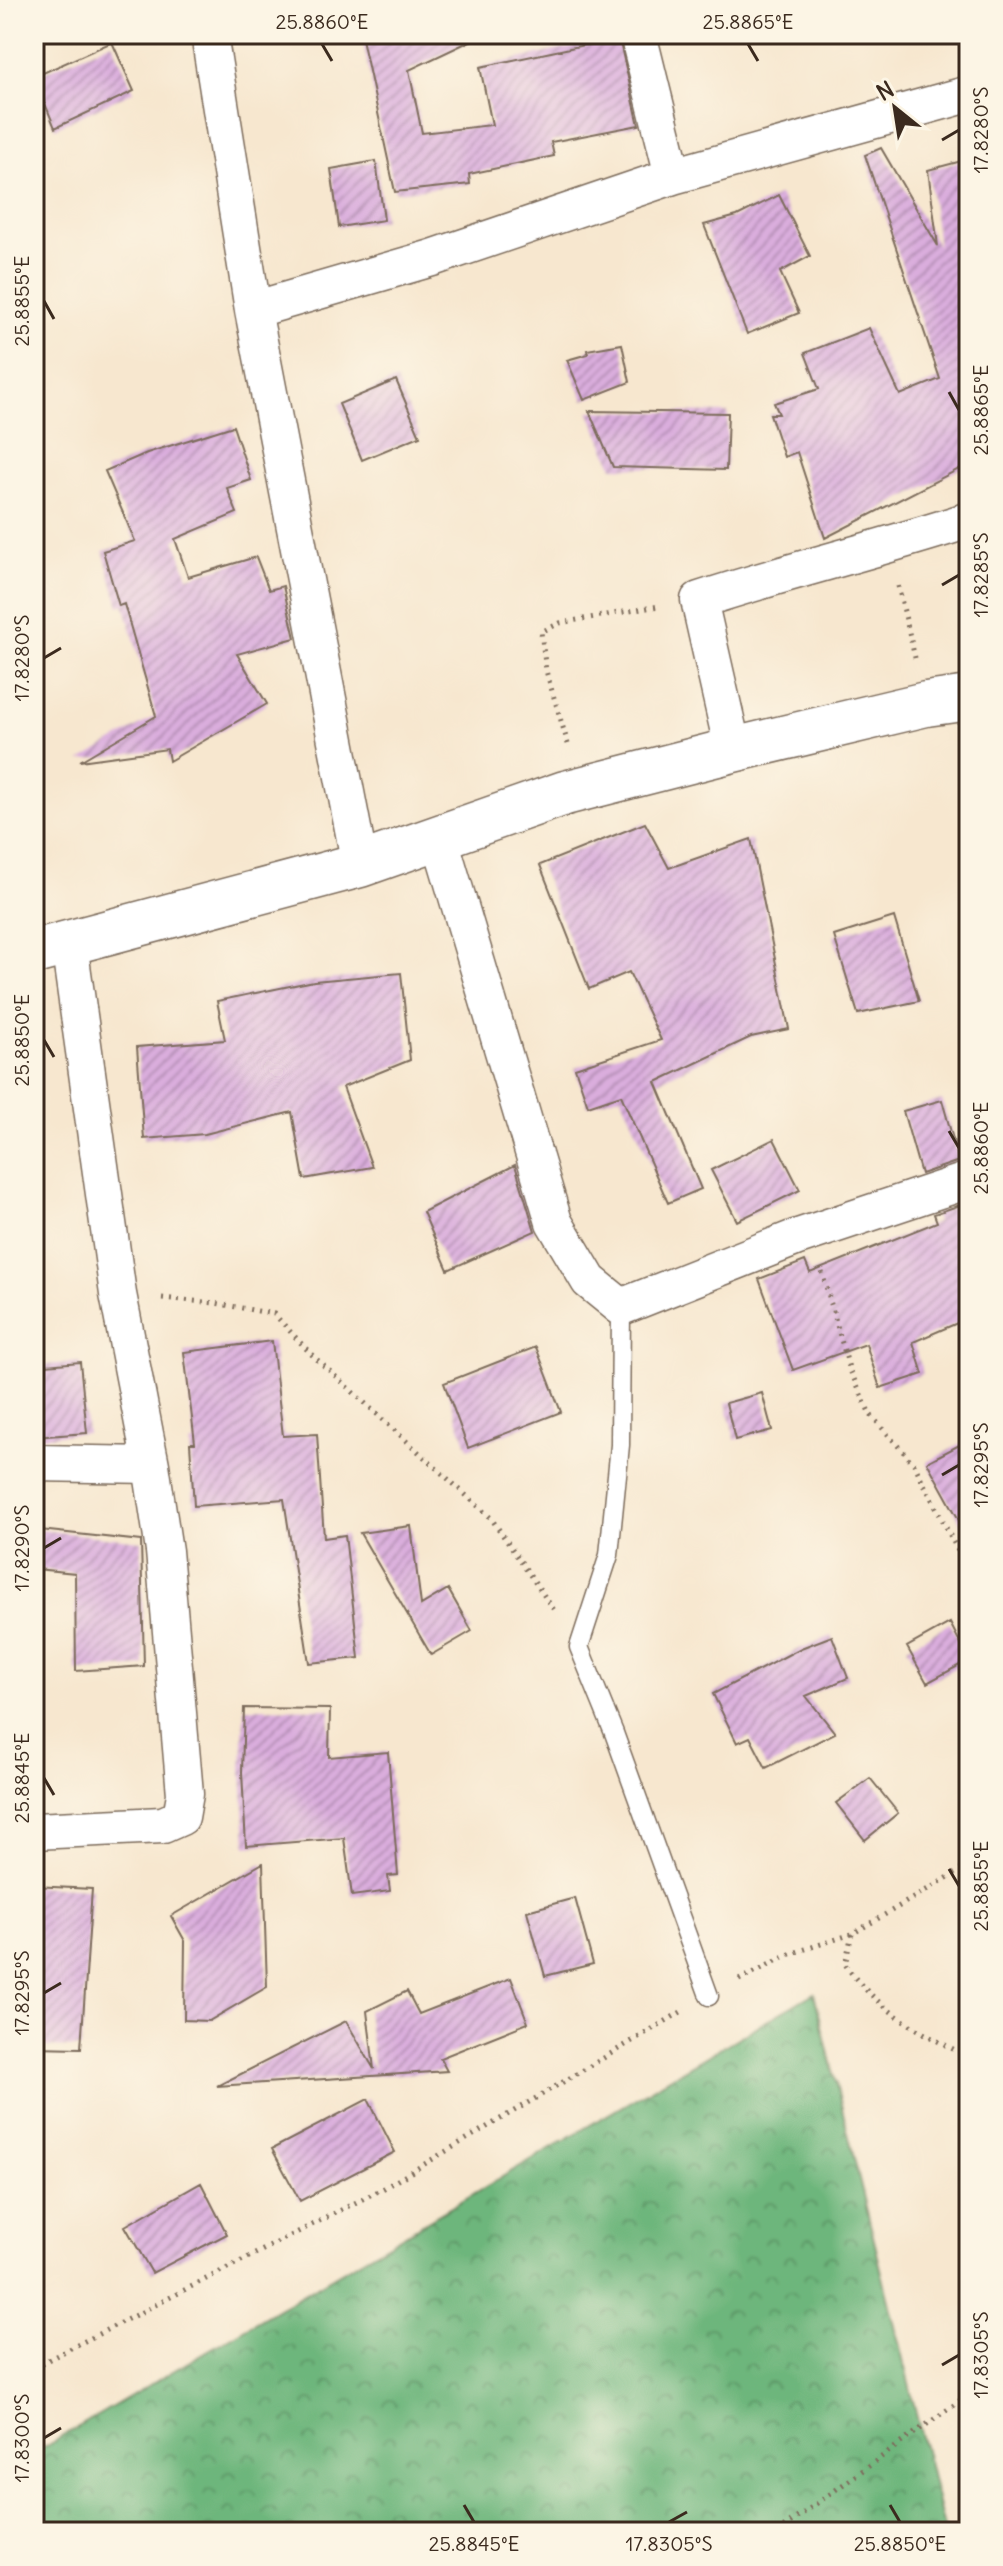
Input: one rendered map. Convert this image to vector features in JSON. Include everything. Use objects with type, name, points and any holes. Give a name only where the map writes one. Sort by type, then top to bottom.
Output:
[{"type":"street","points":[[209,34],[253,310],[360,865]]},
{"type":"street","points":[[638,34],[673,176]]},
{"type":"street","points":[[253,310],[432,258],[673,176],[969,94]]},
{"type":"street","points":[[733,750],[699,600],[969,520]]},
{"type":"street","points":[[34,1831],[163,1825],[181,1817],[185,1794],[164,1551],[151,1465],[52,948],[360,865],[565,793],[926,704],[969,698]]},
{"type":"street","points":[[439,836],[554,1222],[589,1281],[621,1307],[815,1231],[969,1180]]},
{"type":"street","points":[[34,1463],[151,1465]]},
{"type":"lane","points":[[621,1307],[620,1445],[609,1555],[579,1647],[614,1733],[709,1996]]},
{"type":"path","points":[[888,546],[926,704]]},
{"type":"path","points":[[565,793],[568,744],[546,671],[541,632],[560,623],[699,600]]},
{"type":"path","points":[[815,1231],[822,1274],[849,1368],[870,1414],[914,1464],[969,1573]]},
{"type":"path","points":[[118,1294],[215,1303],[274,1314],[311,1354],[491,1518],[579,1647]]},
{"type":"path","points":[[34,2367],[384,2188],[709,1996],[790,1954],[852,1934],[969,1865]]},
{"type":"path","points":[[852,1934],[845,1964],[855,1980],[922,2033],[969,2057]]},
{"type":"path","points":[[777,2532],[969,2394]]},
{"type":"green space","points":[[814,1993],[945,2532],[34,2532],[34,2453]]},
{"type":"building","points":[[361,34],[485,34],[409,70],[422,133],[492,125],[480,67],[589,44],[586,34],[618,34],[639,125],[551,142],[554,156],[469,174],[470,184],[395,192]]},
{"type":"building","points":[[112,42],[134,91],[55,128],[34,77]]},
{"type":"building","points":[[881,148],[938,246],[928,170],[969,159],[969,464],[825,538],[797,452],[784,457],[770,414],[779,414],[774,403],[819,389],[805,353],[869,328],[900,395],[940,379],[865,155]]},
{"type":"building","points":[[376,161],[384,220],[339,227],[331,169]]},
{"type":"building","points":[[779,195],[810,256],[780,272],[799,313],[747,334],[704,225],[737,216]]},
{"type":"building","points":[[622,344],[630,382],[584,400],[567,360],[588,354],[587,350]]},
{"type":"building","points":[[396,380],[420,436],[362,460],[339,404]]},
{"type":"building","points":[[589,411],[728,413],[726,470],[613,467]]},
{"type":"building","points":[[233,426],[251,480],[227,488],[237,513],[175,539],[188,577],[256,557],[269,590],[283,586],[295,638],[237,654],[267,704],[169,761],[167,749],[80,761],[156,716],[124,604],[119,606],[103,551],[135,541],[105,471],[147,453]]},
{"type":"building","points":[[645,823],[669,868],[751,839],[789,1029],[751,1037],[656,1082],[701,1189],[668,1203],[621,1095],[588,1106],[575,1068],[661,1040],[629,972],[589,989],[540,865]]},
{"type":"building","points":[[894,917],[919,1001],[858,1014],[834,936]]},
{"type":"building","points":[[401,973],[410,1060],[343,1087],[372,1167],[304,1179],[292,1112],[205,1134],[144,1139],[137,1047],[225,1040],[217,1001],[314,981]]},
{"type":"building","points":[[942,1100],[959,1161],[921,1174],[903,1111]]},
{"type":"building","points":[[774,1139],[800,1190],[737,1221],[711,1170]]},
{"type":"building","points":[[515,1165],[535,1231],[448,1270],[423,1212]]},
{"type":"building","points":[[969,1202],[969,1318],[913,1342],[923,1374],[880,1388],[866,1344],[793,1370],[759,1279],[805,1261],[810,1273],[937,1222],[934,1214]]},
{"type":"building","points":[[272,1341],[283,1436],[317,1434],[324,1538],[345,1535],[359,1658],[309,1663],[284,1499],[194,1506],[190,1443],[195,1443],[184,1352]]},
{"type":"building","points":[[536,1347],[561,1412],[468,1448],[444,1383]]},
{"type":"building","points":[[80,1362],[87,1433],[34,1437],[34,1366]]},
{"type":"building","points":[[762,1393],[772,1430],[735,1440],[726,1403]]},
{"type":"building","points":[[969,1440],[969,1538],[927,1462]]},
{"type":"building","points":[[411,1526],[421,1605],[448,1589],[472,1631],[431,1655],[360,1533]]},
{"type":"building","points":[[40,1530],[141,1541],[144,1666],[76,1671],[75,1573],[36,1569]]},
{"type":"building","points":[[950,1623],[969,1660],[927,1683],[907,1647]]},
{"type":"building","points":[[832,1636],[848,1678],[806,1696],[835,1733],[766,1768],[750,1737],[737,1743],[713,1694],[801,1648]]},
{"type":"building","points":[[244,1708],[330,1709],[329,1757],[388,1752],[398,1875],[388,1876],[390,1891],[352,1896],[344,1838],[246,1846],[242,1772]]},
{"type":"building","points":[[870,1778],[898,1813],[865,1840],[836,1803]]},
{"type":"building","points":[[263,1863],[267,1987],[209,2021],[184,2020],[185,1941],[171,1916]]},
{"type":"building","points":[[34,1886],[92,1889],[81,2048],[34,2047]]},
{"type":"building","points":[[575,1898],[593,1964],[545,1976],[527,1911]]},
{"type":"building","points":[[511,1978],[528,2023],[440,2058],[447,2071],[217,2086],[346,2021],[374,2069],[367,2011],[407,1991],[419,2014]]},
{"type":"building","points":[[368,2099],[395,2152],[300,2201],[272,2149]]},
{"type":"building","points":[[201,2183],[227,2234],[152,2273],[125,2226]]}]
